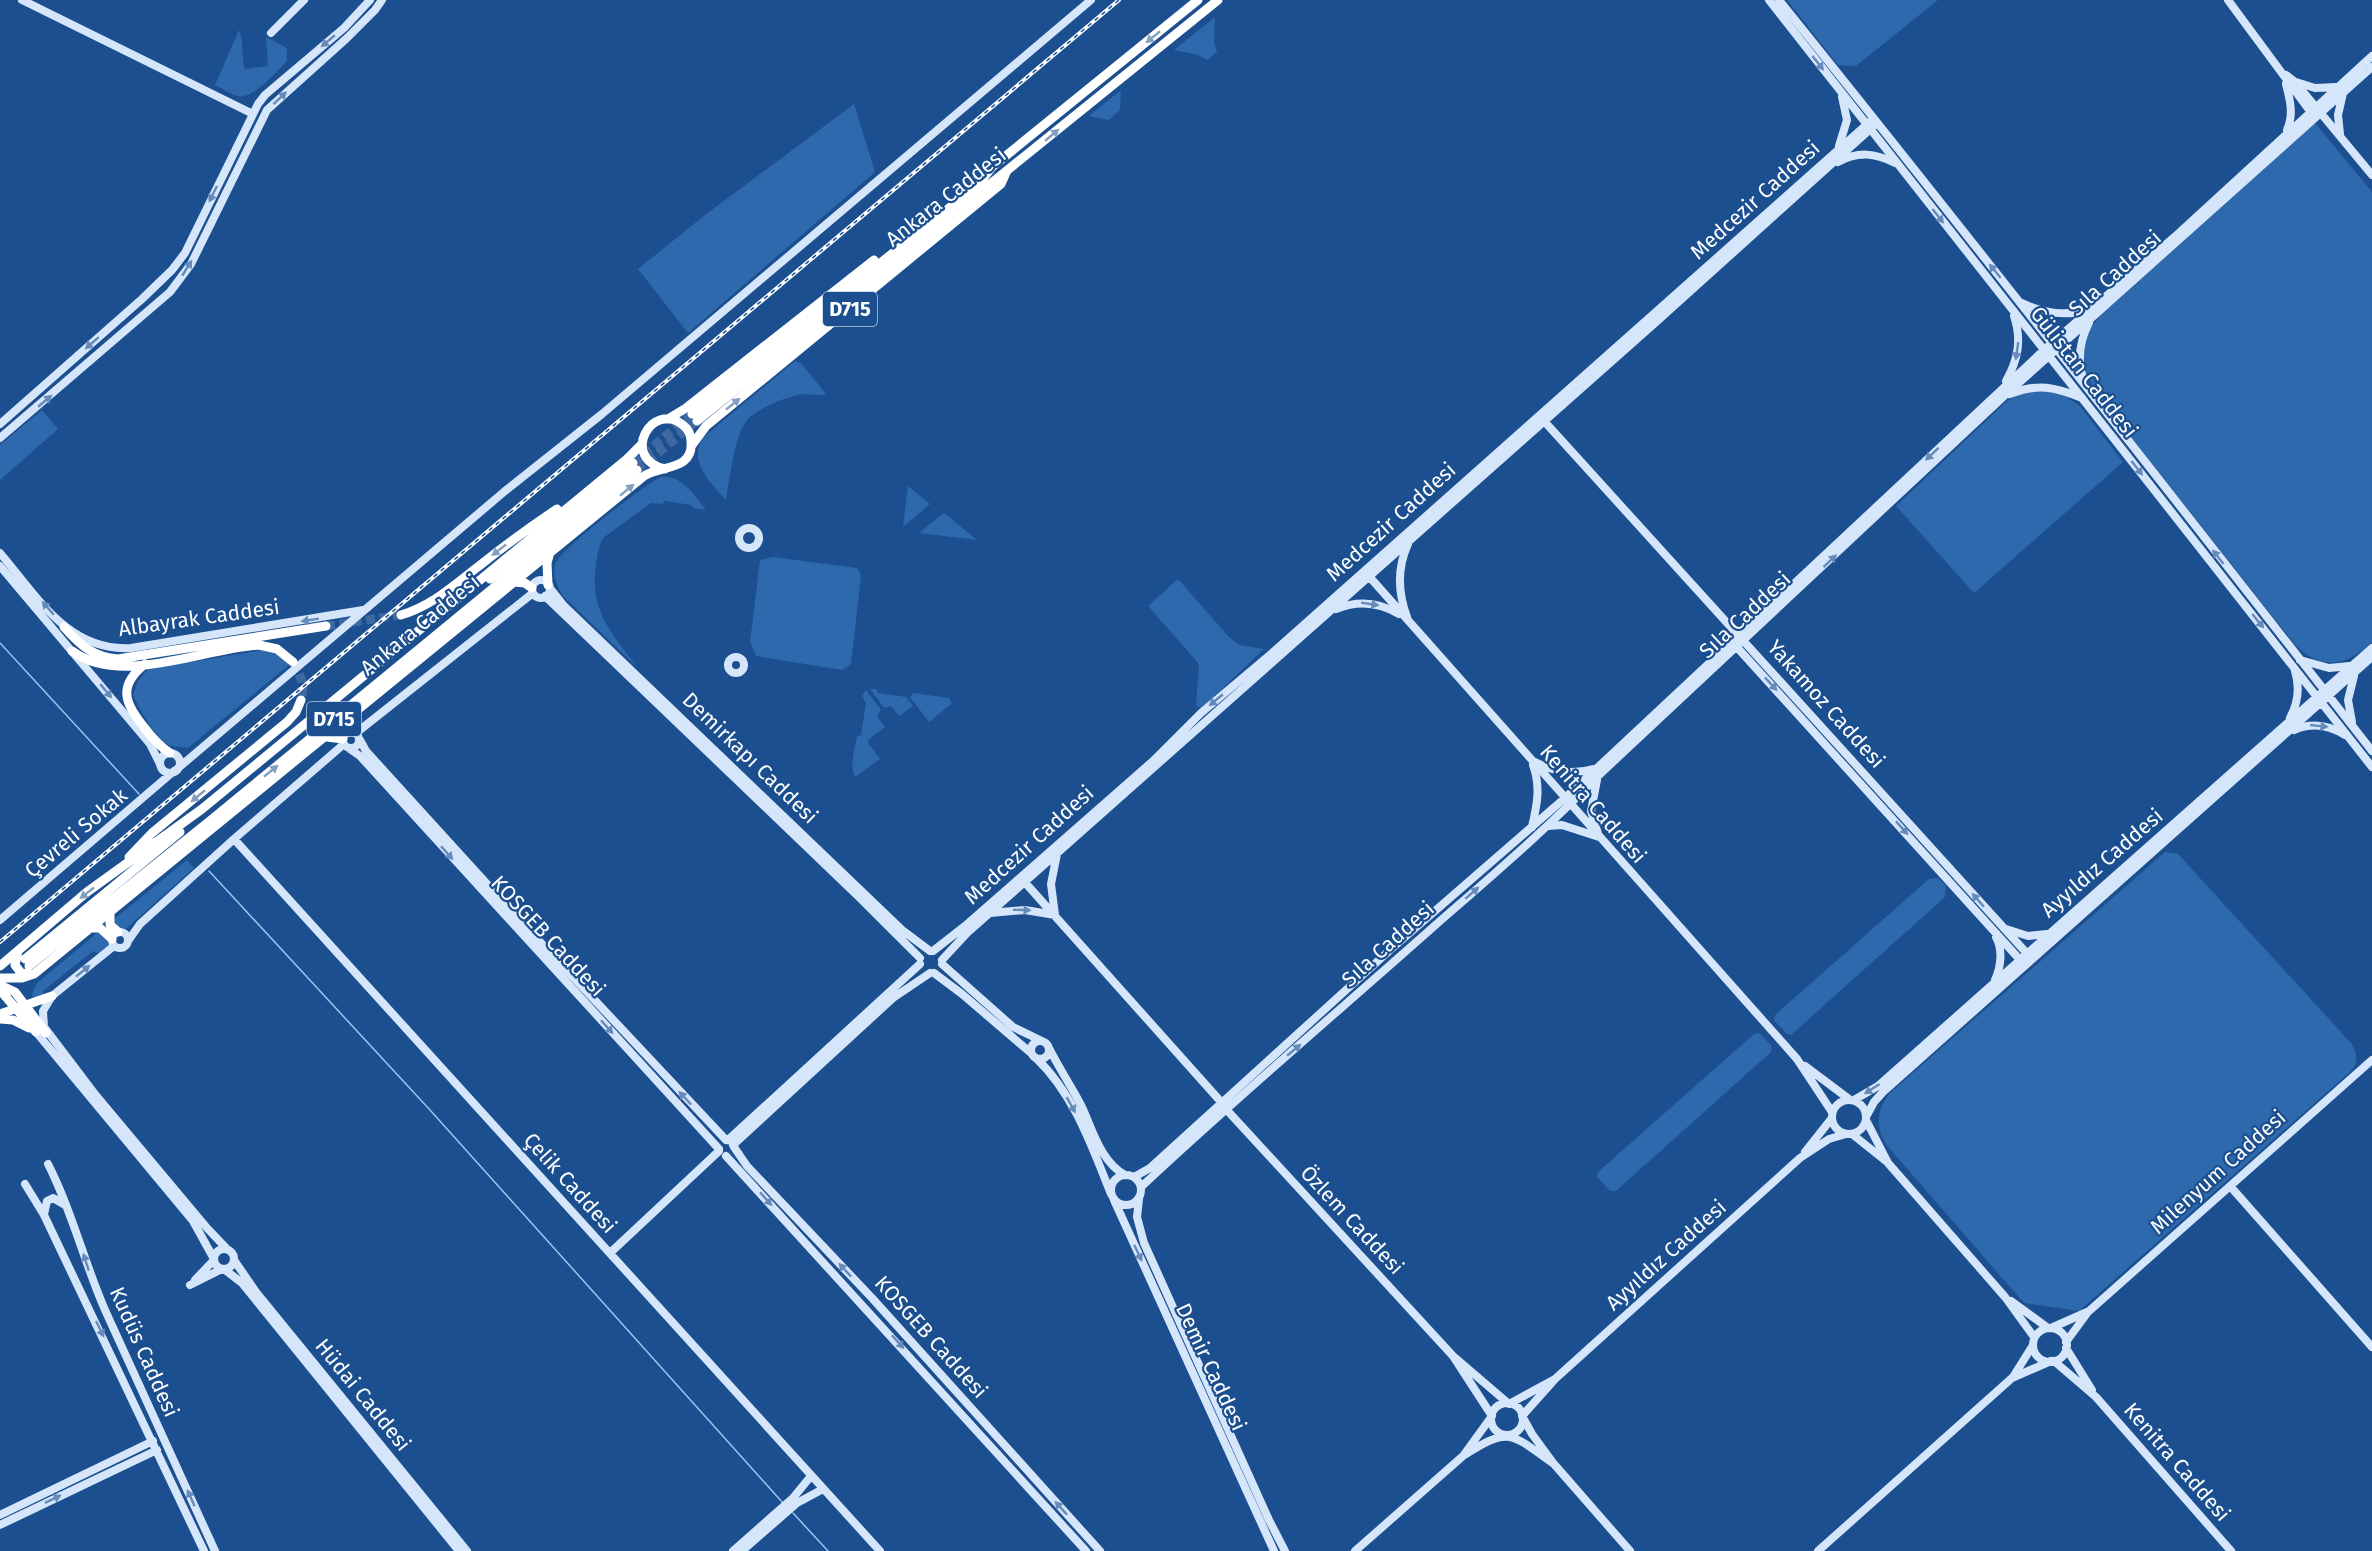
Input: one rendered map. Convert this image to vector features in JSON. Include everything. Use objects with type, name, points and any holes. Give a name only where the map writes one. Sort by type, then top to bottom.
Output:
[{"type":"highway","name":"Ankara Caddesi","points":[[1198,0],[992,167],[979,184],[694,418],[1006,172],[1218,0]]},
{"type":"highway","points":[[665,469],[651,464],[646,458],[642,444],[643,436],[652,424],[668,419],[686,408],[992,167]]},
{"type":"highway","name":"D715","points":[[692,445],[706,426],[1001,184],[1006,172]]},
{"type":"highway","points":[[0,978],[27,978],[38,971],[645,476],[654,471],[673,468],[685,461],[692,445],[687,430],[675,420],[668,419]]},
{"type":"highway","points":[[0,966],[109,877],[202,809],[642,444]]},
{"type":"highway","name":"Ankara Caddesi","points":[[635,466],[399,666],[211,820],[27,962],[635,466]]},
{"type":"highway","points":[[401,615],[419,609],[436,599],[524,532],[583,495]]},
{"type":"highway","points":[[549,586],[547,563],[550,552]]},
{"type":"highway","points":[[514,582],[525,583],[533,590]]},
{"type":"highway","points":[[64,627],[89,652],[118,659],[328,622]]},
{"type":"highway","points":[[399,666],[461,625]]},
{"type":"highway","points":[[72,651],[91,661],[106,665],[145,664],[259,645],[278,649],[292,662]]},
{"type":"highway","points":[[145,664],[130,679],[126,701],[130,710],[154,740],[172,754]]},
{"type":"highway","points":[[109,877],[152,833],[287,722],[301,700]]},
{"type":"highway","points":[[354,715],[357,735]]},
{"type":"highway","points":[[327,737],[346,744]]},
{"type":"highway","points":[[159,872],[211,820]]},
{"type":"highway","points":[[110,912],[110,925],[116,937]]},
{"type":"highway","points":[[90,928],[102,929],[116,937]]},
{"type":"highway","points":[[18,951],[15,961],[18,970],[26,974],[38,971]]},
{"type":"highway","points":[[0,988],[21,1007],[41,1032]]},
{"type":"highway","points":[[0,1014],[52,996]]},
{"type":"highway","points":[[0,1019],[17,1021],[41,1032]]},
{"type":"street","points":[[22,0],[253,114]]},
{"type":"street","points":[[271,33],[304,0]]},
{"type":"street","points":[[0,424],[172,270],[184,253],[253,114],[265,95],[344,28],[370,0]]},
{"type":"street","points":[[0,438],[170,292],[191,264],[267,110],[347,38],[382,0]]},
{"type":"street","name":"Çevreli Sokak","points":[[0,920],[505,491],[602,414],[1091,0]]},
{"type":"street","name":"Gülistan Caddesi","points":[[1769,0],[2046,354],[2296,662],[2327,692],[2372,751]]},
{"type":"street","name":"Gülistan Caddesi","points":[[1779,0],[2055,346],[2296,662],[2319,699],[2372,766]]},
{"type":"street","points":[[2228,0],[2285,76],[2372,175]]},
{"type":"street","name":"Sıla Caddesi","points":[[1141,1187],[1223,1106],[1359,994],[1548,826],[1570,805],[1598,771],[1737,648],[2002,394],[2341,89],[2372,56]]},
{"type":"street","name":"Sıla Caddesi","points":[[2341,89],[2372,67]]},
{"type":"street","points":[[2285,76],[2309,87],[2341,89],[2338,115],[2341,138]]},
{"type":"street","points":[[2284,135],[2291,120],[2291,103],[2285,76]]},
{"type":"street","points":[[1836,152],[1847,120],[1846,107],[1839,90]]},
{"type":"street","name":"Sıla Caddesi","points":[[2091,314],[2284,135],[2315,112]]},
{"type":"street","name":"Medcezir Caddesi","points":[[942,962],[960,939],[1153,761],[1201,713],[1366,574],[1836,152],[1875,121]]},
{"type":"street","name":"Medcezir Caddesi","points":[[931,951],[965,927],[1057,853],[1330,612],[1366,574],[1410,540],[1826,169],[1868,127]]},
{"type":"street","points":[[1826,169],[1841,160],[1859,154],[1880,156],[1897,164]]},
{"type":"street","points":[[2019,302],[2034,309],[2061,315],[2091,314],[2079,356],[2088,390]]},
{"type":"street","points":[[730,1143],[920,962],[924,953],[931,951],[939,954],[942,962],[1013,1027],[1042,1041],[1049,1048],[1081,1105],[1107,1160],[1130,1176],[1141,1187],[1138,1199],[1126,1205],[1113,1197],[1114,1181],[1130,1176],[1150,1168],[1223,1106],[1390,950],[1598,771],[1738,634],[2002,394],[2018,355],[2017,326],[2011,309]]},
{"type":"street","points":[[2002,394],[2034,387],[2049,387],[2084,398]]},
{"type":"street","name":"Yakamoz Caddesi","points":[[1544,421],[2000,926],[2026,959]]},
{"type":"street","points":[[1408,621],[1400,581],[1403,558],[1410,540]]},
{"type":"street","points":[[0,553],[64,627]]},
{"type":"street","points":[[0,566],[150,744],[166,772],[175,770],[179,761],[172,754]]},
{"type":"street","name":"Kenitra Caddesi","points":[[1366,574],[1797,1059]]},
{"type":"street","points":[[539,580],[549,586],[545,596],[537,596],[533,590],[534,583],[539,580]]},
{"type":"street","name":"Demirkapı Caddesi","points":[[549,586],[564,606],[902,930],[931,951]]},
{"type":"street","points":[[357,735],[533,590]]},
{"type":"street","name":"Demirkapı Caddesi","points":[[545,596],[858,896],[920,962]]},
{"type":"street","points":[[1330,612],[1352,604],[1367,603],[1391,609],[1408,621]]},
{"type":"street","points":[[328,622],[368,609]]},
{"type":"street","points":[[328,622],[336,619],[339,626],[335,635]]},
{"type":"street","name":"Yakamoz Caddesi","points":[[1731,641],[1991,928],[2026,959]]},
{"type":"street","name":"Ayyıldız Caddesi","points":[[2356,667],[2372,648]]},
{"type":"street","name":"Ayyıldız Caddesi","points":[[1851,1100],[1878,1086],[1994,983],[2026,959],[2051,932],[2288,722],[2356,667],[2372,657]]},
{"type":"street","points":[[2288,722],[2298,697],[2296,662],[2329,668],[2356,667],[2348,700],[2353,727]]},
{"type":"street","name":"Ayyıldız Caddesi","points":[[1866,1118],[1874,1102],[1883,1092],[2026,959],[2285,735],[2319,699]]},
{"type":"street","points":[[2285,735],[2303,726],[2317,725],[2331,728],[2352,741]]},
{"type":"street","points":[[116,937],[122,949],[140,924],[234,838],[346,744],[347,733],[357,735]]},
{"type":"street","points":[[346,744],[357,747],[357,735]]},
{"type":"street","name":"KOSGEB Caddesi","points":[[357,735],[366,751],[527,928],[730,1143],[747,1166],[872,1298],[1100,1551]]},
{"type":"street","name":"KOSGEB Caddesi","points":[[346,744],[360,756],[1086,1551]]},
{"type":"street","points":[[147,796],[158,780],[162,757],[172,754],[188,755],[199,751]]},
{"type":"street","points":[[1530,759],[1550,769],[1567,772],[1598,771]]},
{"type":"street","points":[[1530,759],[1538,782],[1532,827]]},
{"type":"street","points":[[1598,771],[1591,811],[1599,837]]},
{"type":"street","points":[[1548,826],[1562,825],[1599,837]]},
{"type":"street","name":"Çelik Caddesi","points":[[234,838],[880,1551]]},
{"type":"street","points":[[988,914],[1025,910],[1055,915],[1051,884],[1057,853]]},
{"type":"street","name":"Özlem Caddesi","points":[[1023,879],[1223,1106],[1453,1356],[1509,1404]]},
{"type":"street","points":[[140,924],[116,937],[52,996],[42,1013],[41,1032],[193,1221],[216,1264],[223,1269]]},
{"type":"street","points":[[2000,926],[2022,935],[2041,935],[2051,932]]},
{"type":"street","points":[[1991,928],[2000,945],[1999,971],[1994,983]]},
{"type":"street","points":[[116,937],[126,935],[128,941]]},
{"type":"street","points":[[920,962],[925,971],[954,987],[1034,1055],[1045,1057],[1049,1048]]},
{"type":"street","points":[[721,1152],[720,1144],[730,1143],[893,998],[939,969],[942,962]]},
{"type":"street","points":[[41,1032],[207,1228],[232,1252],[234,1260],[232,1265],[190,1285],[214,1259],[218,1251],[227,1249]]},
{"type":"street","points":[[1034,1055],[1033,1044],[1042,1041]]},
{"type":"street","name":"Demir Caddesi","points":[[1034,1055],[1064,1092],[1086,1136],[1274,1551]]},
{"type":"street","points":[[1797,1059],[1851,1100],[1863,1106],[1866,1118],[1888,1163]]},
{"type":"street","points":[[1797,1059],[1832,1115],[1836,1128],[1849,1134],[1888,1163],[2005,1297],[2033,1341],[2037,1356],[2052,1361],[2096,1397]]},
{"type":"street","name":"Milenyum Caddesi","points":[[2088,1312],[2372,1060]]},
{"type":"street","points":[[1832,1115],[1838,1103],[1851,1100]]},
{"type":"street","name":"Ayyıldız Caddesi","points":[[1800,1158],[1832,1115]]},
{"type":"street","points":[[1849,1134],[1862,1128],[1866,1118]]},
{"type":"street","name":"Ayyıldız Caddesi","points":[[1522,1416],[1555,1379],[1800,1158],[1829,1139],[1849,1134]]},
{"type":"street","points":[[610,1253],[721,1152],[733,1152],[730,1143]]},
{"type":"street","name":"Kudüs Caddesi","points":[[48,1164],[105,1310],[215,1551]]},
{"type":"street","name":"Kudüs Caddesi","points":[[25,1184],[44,1215],[204,1551]]},
{"type":"street","points":[[2230,1186],[2372,1347]]},
{"type":"street","points":[[44,1215],[47,1200],[53,1198],[61,1201],[66,1207]]},
{"type":"street","name":"Demir Caddesi","points":[[1138,1199],[1137,1217],[1144,1243],[1285,1551]]},
{"type":"street","name":"Hüdai Caddesi","points":[[234,1260],[268,1307],[467,1551]]},
{"type":"street","name":"Hüdai Caddesi","points":[[223,1269],[242,1283],[459,1551]]},
{"type":"street","points":[[2005,1297],[2050,1328],[2062,1333],[2066,1345],[2096,1397]]},
{"type":"street","points":[[1818,1551],[2012,1378],[2040,1330],[2088,1312]]},
{"type":"street","points":[[2012,1378],[2061,1357],[2066,1345],[2088,1312]]},
{"type":"street","name":"Özlem Caddesi","points":[[1453,1356],[1492,1416]]},
{"type":"street","name":"Ayyıldız Caddesi","points":[[1509,1404],[1555,1379]]},
{"type":"street","name":"Kenitra Caddesi","points":[[2096,1397],[2231,1551]]},
{"type":"street","points":[[1463,1456],[1500,1405],[1509,1404],[1518,1408],[1532,1434],[1554,1464],[1630,1551]]},
{"type":"street","points":[[1492,1416],[1494,1429],[1524,1444],[1554,1464]]},
{"type":"street","points":[[1353,1551],[1463,1456],[1494,1437],[1507,1435],[1519,1429],[1522,1416]]},
{"type":"street","points":[[0,1515],[153,1441]]},
{"type":"street","points":[[0,1525],[157,1450]]},
{"type":"street","points":[[733,1551],[795,1500],[811,1476]]},
{"type":"street","points":[[795,1500],[823,1489]]},
{"type":"street","points":[[742,1551],[778,1515]]},
{"type":"shaded area","points":[[1787,0],[1938,0],[1856,66],[1838,65]]},
{"type":"shaded area","points":[[1215,17],[1214,42],[1217,52],[1207,60],[1198,55],[1174,50]]},
{"type":"shaded area","points":[[239,30],[245,69],[268,66],[266,37],[287,48],[287,61],[257,90],[243,96],[234,95],[215,85]]},
{"type":"shaded area","points":[[1121,90],[1120,110],[1109,120],[1089,116]]},
{"type":"shaded area","points":[[854,104],[875,172],[688,333],[638,269],[705,215]]},
{"type":"shaded area","points":[[2315,123],[2372,192],[2372,642],[2353,656],[2334,662],[2316,659],[2296,646],[2094,390],[2086,371],[2084,351],[2089,332],[2101,315]]},
{"type":"shaded area","points":[[795,361],[801,363],[826,394],[802,394],[788,398],[767,406],[749,418],[738,438],[726,500],[702,469],[698,452],[700,444],[706,435]]},
{"type":"shaded area","points":[[2044,390],[2062,394],[2080,406],[2123,462],[1974,593],[1896,506],[2007,401],[2021,394]]},
{"type":"shaded area","points":[[42,410],[58,429],[0,480],[0,445]]},
{"type":"shaded area","points":[[660,477],[668,477],[681,482],[706,510],[693,508],[692,505],[664,501],[663,504],[651,503],[603,538],[596,563],[596,596],[605,622],[638,668],[563,596],[556,581],[554,569],[560,557],[585,533]]},
{"type":"shaded area","points":[[908,486],[930,504],[903,527]]},
{"type":"shaded area","points":[[944,513],[977,540],[919,533]]},
{"type":"shaded area","points":[[773,557],[857,568],[861,575],[851,664],[842,670],[756,656],[750,642],[760,560]]},
{"type":"shaded area","points":[[1178,579],[1229,637],[1239,645],[1264,649],[1202,708],[1196,706],[1199,664],[1148,606]]},
{"type":"shaded area","points":[[263,650],[276,654],[289,665],[188,748],[171,746],[164,742],[148,723],[133,695],[138,681],[148,669]]},
{"type":"shaded area","points":[[870,689],[876,689],[878,693],[906,697],[913,706],[899,716],[891,706],[884,708]]},
{"type":"shaded area","points":[[866,690],[881,710],[877,716],[885,727],[868,740],[880,759],[855,777],[852,768],[853,757],[857,736],[861,735],[866,703],[862,696]]},
{"type":"shaded area","points":[[913,693],[949,698],[952,703],[929,722],[910,697]]},
{"type":"shaded area","points":[[2165,852],[2178,854],[2351,1043],[2355,1051],[2356,1062],[2350,1072],[2079,1311],[2024,1303],[1889,1148],[1879,1127],[1882,1106],[1891,1092]]},
{"type":"shaded area","points":[[187,860],[194,868],[128,927],[123,929],[118,926],[113,920]]},
{"type":"shaded area","points":[[1938,878],[1946,886],[1945,897],[1791,1035],[1787,1034],[1774,1020],[1775,1015],[1929,879]]},
{"type":"shaded area","points":[[98,932],[105,935],[110,947],[100,954],[93,951],[43,991],[45,997],[33,1000],[32,994],[37,983]]},
{"type":"shaded area","points":[[1759,1033],[1772,1046],[1771,1052],[1616,1191],[1610,1191],[1597,1177],[1598,1172],[1754,1034]]},
{"type":"waterway","points":[[0,643],[139,794]]},
{"type":"waterway","points":[[209,871],[430,1110],[783,1503]]},
{"type":"waterway","points":[[793,1513],[828,1551]]},
{"type":"tunnel","points":[[633,463],[692,414]]},
{"type":"tunnel","points":[[637,470],[697,421]]},
{"type":"tunnel","points":[[326,626],[401,615]]},
{"type":"tunnel","points":[[293,662],[303,685],[301,700]]},
{"type":"railway","points":[[0,942],[1119,0]]}]
